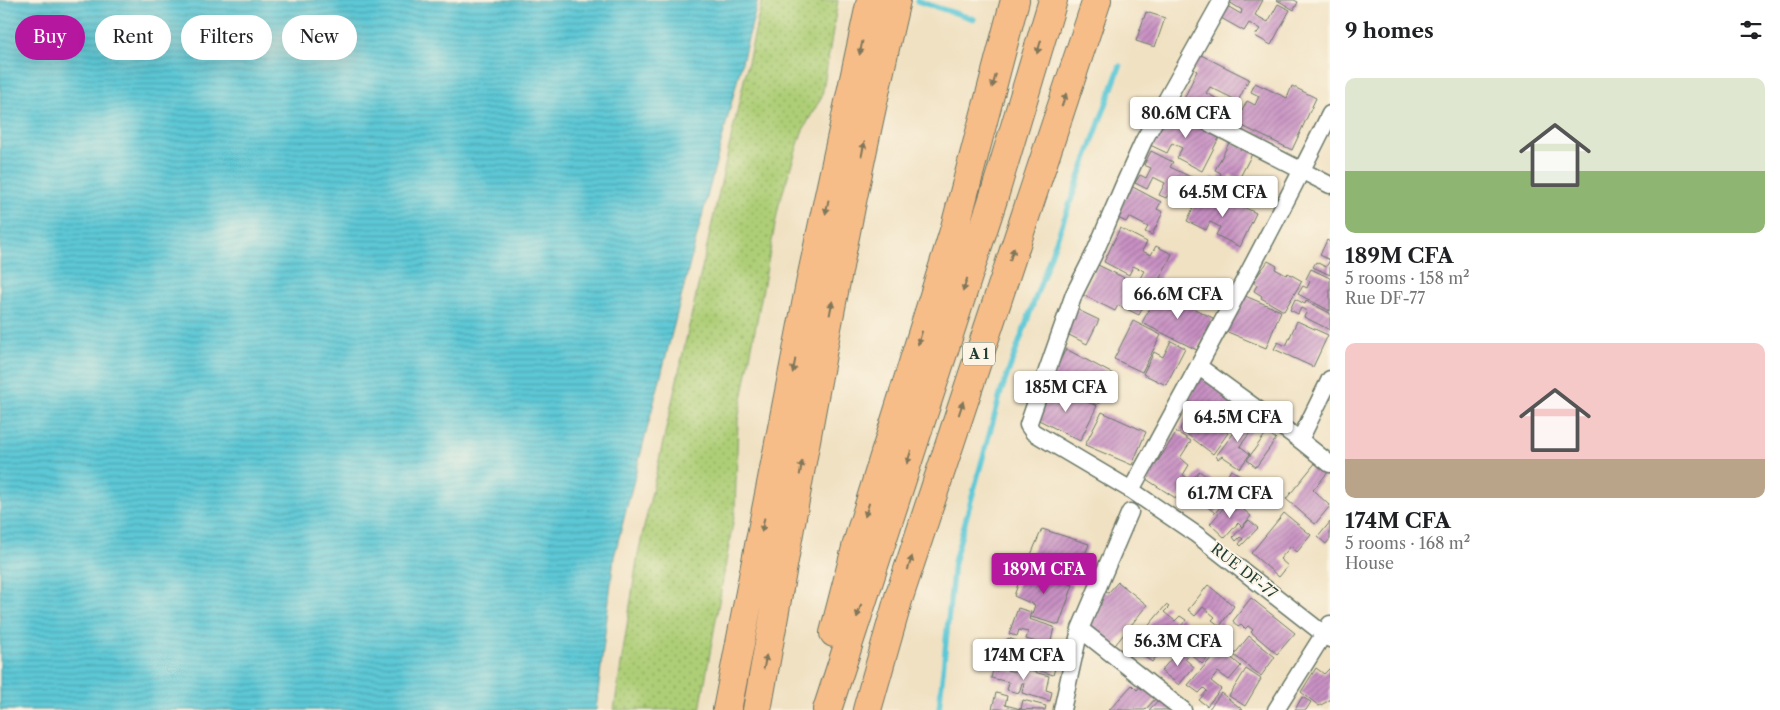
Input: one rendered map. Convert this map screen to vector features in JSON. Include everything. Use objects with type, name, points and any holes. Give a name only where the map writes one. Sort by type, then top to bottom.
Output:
[{"type":"highway","points":[[727,710],[811,279],[871,0]]},
{"type":"highway","points":[[757,710],[829,318],[873,98],[896,0]]},
{"type":"highway","points":[[820,710],[830,648],[856,544],[954,231],[1015,0]]},
{"type":"highway","name":"A 1","points":[[827,710],[995,193],[1053,0]]},
{"type":"highway","name":"A 1","points":[[867,710],[899,597],[1097,0]]},
{"type":"highway","points":[[879,710],[899,597]]},
{"type":"street","points":[[1222,0],[1166,101],[1330,186]]},
{"type":"street","name":"RUE DF-77","points":[[1166,101],[1144,140],[1095,252],[1074,294],[1028,425],[1033,432],[1131,490],[1197,535],[1328,632]]},
{"type":"street","points":[[1131,490],[1302,171],[1330,114]]},
{"type":"street","points":[[1198,366],[1330,464]]},
{"type":"street","points":[[1300,440],[1328,388]]},
{"type":"street","points":[[1062,710],[1080,629],[1130,512]]},
{"type":"street","points":[[1080,629],[1183,710]]},
{"type":"street","points":[[1276,710],[1328,632]]},
{"type":"green space","points":[[762,0],[838,0],[822,96],[802,132],[779,204],[738,420],[735,511],[700,710],[614,710],[638,554]]},
{"type":"water","points":[[0,0],[758,0],[614,557],[596,710],[0,710]]},
{"type":"building","points":[[1230,0],[1263,0],[1255,15],[1268,22],[1278,4],[1290,10],[1271,45],[1255,36],[1260,29],[1249,23],[1244,31],[1221,18],[1227,6],[1241,14],[1242,10],[1229,2]]},
{"type":"building","points":[[1277,0],[1294,0],[1298,2],[1294,10]]},
{"type":"building","points":[[1146,12],[1165,18],[1155,47],[1136,41]]},
{"type":"building","points":[[1199,54],[1249,79],[1238,101],[1210,87],[1206,93],[1235,108],[1229,120],[1211,111],[1210,114],[1183,101],[1197,71],[1192,68]]},
{"type":"building","points":[[1255,83],[1287,98],[1292,86],[1316,98],[1292,150],[1236,123],[1247,101],[1255,105],[1259,96],[1251,92]]},
{"type":"building","points":[[1168,108],[1221,134],[1202,171],[1177,158],[1182,148],[1172,143],[1167,153],[1150,145]]},
{"type":"building","points":[[1230,141],[1253,152],[1239,179],[1230,175],[1226,184],[1235,188],[1231,196],[1208,185],[1212,177],[1218,180],[1221,173],[1215,170]]},
{"type":"building","points":[[1151,151],[1173,162],[1170,167],[1195,179],[1184,201],[1169,194],[1166,198],[1159,195],[1165,183],[1153,177],[1147,189],[1135,183],[1140,175],[1146,178],[1151,168],[1144,165]]},
{"type":"building","points":[[1131,186],[1161,202],[1157,209],[1163,212],[1152,235],[1145,232],[1148,227],[1129,217],[1126,222],[1116,217]]},
{"type":"building","points":[[1209,190],[1222,197],[1220,202],[1229,206],[1231,201],[1256,213],[1240,247],[1216,235],[1220,227],[1210,222],[1206,230],[1187,221],[1197,200],[1203,203]]},
{"type":"building","points":[[1120,228],[1147,242],[1142,251],[1151,255],[1156,246],[1172,254],[1155,288],[1139,280],[1144,271],[1133,266],[1129,275],[1104,262]]},
{"type":"building","points":[[1327,240],[1330,242],[1330,260],[1320,255]]},
{"type":"building","points":[[1330,260],[1330,275],[1313,267],[1316,262],[1326,267]]},
{"type":"building","points":[[1268,261],[1277,266],[1275,269],[1286,275],[1288,273],[1302,281],[1284,311],[1261,298],[1262,296],[1254,291],[1257,285],[1253,282]]},
{"type":"building","points":[[1098,265],[1151,291],[1139,315],[1118,305],[1115,311],[1083,295]]},
{"type":"building","points":[[1311,269],[1330,278],[1330,311],[1298,294],[1303,286],[1307,288],[1310,281],[1306,279]]},
{"type":"building","points":[[1158,291],[1213,318],[1197,350],[1142,323]]},
{"type":"building","points":[[1238,293],[1281,311],[1266,348],[1223,330]]},
{"type":"building","points":[[1295,299],[1305,304],[1306,301],[1330,313],[1330,330],[1304,317],[1307,311],[1301,308],[1298,314],[1290,310]]},
{"type":"building","points":[[1076,309],[1099,320],[1087,344],[1065,333]]},
{"type":"building","points":[[1133,321],[1161,335],[1142,372],[1114,359]]},
{"type":"building","points":[[1297,321],[1328,335],[1313,367],[1274,349],[1278,342],[1286,346]]},
{"type":"building","points":[[1171,341],[1185,348],[1166,385],[1143,374],[1154,352],[1163,357]]},
{"type":"building","points":[[1066,349],[1113,374],[1097,405],[1050,380]]},
{"type":"building","points":[[1200,376],[1245,410],[1230,432],[1188,400]]},
{"type":"building","points":[[1048,386],[1097,406],[1080,441],[1035,418]]},
{"type":"building","points":[[1191,407],[1228,433],[1213,454],[1180,429]]},
{"type":"building","points":[[1102,412],[1146,432],[1132,465],[1085,445]]},
{"type":"building","points":[[1253,416],[1259,421],[1240,446],[1250,454],[1240,468],[1222,456],[1218,459],[1216,456],[1246,417]]},
{"type":"building","points":[[1177,432],[1191,441],[1180,458],[1189,465],[1183,475],[1190,479],[1177,499],[1146,479]]},
{"type":"building","points":[[1267,432],[1276,439],[1256,467],[1247,460]]},
{"type":"building","points":[[1317,461],[1329,471],[1313,490],[1330,506],[1315,524],[1286,499]]},
{"type":"building","points":[[1231,470],[1245,478],[1232,496],[1221,487],[1223,484],[1227,487],[1231,481],[1228,475]]},
{"type":"building","points":[[1199,471],[1219,485],[1213,494],[1199,484],[1195,490],[1189,485]]},
{"type":"building","points":[[1205,489],[1217,499],[1222,493],[1228,497],[1215,513],[1197,498]]},
{"type":"building","points":[[1231,499],[1251,516],[1242,527],[1238,523],[1225,538],[1210,524]]},
{"type":"building","points":[[1284,513],[1311,535],[1297,552],[1291,546],[1280,559],[1288,566],[1279,577],[1251,553]]},
{"type":"building","points":[[1249,520],[1258,528],[1241,546],[1239,544],[1243,539],[1240,537],[1236,541],[1233,537]]},
{"type":"building","points":[[1330,522],[1330,539],[1326,544],[1318,537]]},
{"type":"building","points":[[1042,529],[1089,544],[1076,580],[1027,564]]},
{"type":"building","points":[[1024,567],[1073,585],[1059,625],[1031,617],[1035,605],[1014,596]]},
{"type":"building","points":[[1118,582],[1147,605],[1112,649],[1086,627],[1091,611],[1101,605],[1101,591],[1108,593]]},
{"type":"building","points":[[1208,585],[1234,606],[1220,626],[1212,620],[1215,617],[1203,607],[1195,616],[1188,610]]},
{"type":"building","points":[[1251,598],[1295,633],[1277,654],[1251,632],[1253,630],[1248,626],[1245,629],[1241,625],[1238,627],[1233,621]]},
{"type":"building","points":[[1166,605],[1169,607],[1164,612],[1175,621],[1180,616],[1186,620],[1172,637],[1168,634],[1164,639],[1168,642],[1152,662],[1145,657],[1154,646],[1140,636]]},
{"type":"building","points":[[1018,608],[1031,612],[1029,619],[1054,627],[1050,646],[1026,639],[1028,632],[1019,630],[1017,636],[1009,634]]},
{"type":"building","points":[[1198,627],[1218,646],[1211,655],[1206,651],[1204,653],[1208,657],[1202,664],[1182,646],[1189,637],[1197,645],[1200,641]]},
{"type":"building","points":[[1249,636],[1275,657],[1261,676],[1234,655]]},
{"type":"building","points":[[1008,638],[1017,641],[1015,647],[1022,650],[1024,643],[1039,648],[1038,654],[1046,656],[1048,650],[1060,653],[1053,675],[1019,664],[1022,655],[1004,649]]},
{"type":"building","points":[[1181,647],[1189,654],[1185,659],[1194,667],[1179,685],[1161,671]]},
{"type":"building","points":[[1220,648],[1241,666],[1229,680],[1218,672],[1211,681],[1221,689],[1207,706],[1199,700],[1207,691],[1204,688],[1199,693],[1188,685]]},
{"type":"building","points":[[998,662],[1008,665],[1007,670],[1015,672],[1016,667],[1049,676],[1046,690],[1052,692],[1050,701],[1022,693],[1024,683],[1022,683],[1019,693],[1007,690],[1009,682],[991,678],[993,670],[996,671]]},
{"type":"building","points":[[1316,668],[1324,674],[1330,668],[1330,700],[1319,706],[1301,692]]},
{"type":"building","points":[[1246,669],[1261,679],[1245,706],[1229,696]]},
{"type":"building","points":[[1143,683],[1157,697],[1145,710],[1109,710],[1132,685],[1137,690]]},
{"type":"building","points":[[996,693],[1007,696],[1005,705],[1021,709],[1023,700],[1046,706],[1045,710],[992,709]]},
{"type":"building","points":[[1221,693],[1243,710],[1208,710]]},
{"type":"building","points":[[1162,696],[1173,710],[1149,710]]},
{"type":"building","points":[[1302,697],[1311,702],[1306,710],[1295,710]]},
{"type":"waterway","points":[[917,1],[974,19]]},
{"type":"waterway","points":[[939,710],[954,562],[1001,392],[1120,66]]}]
